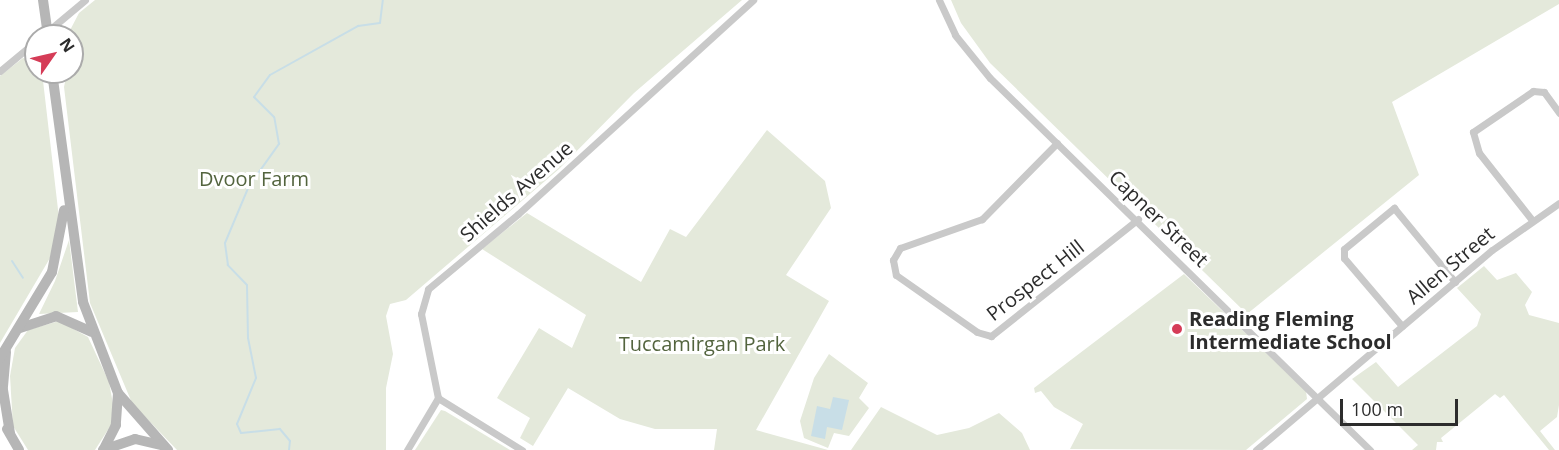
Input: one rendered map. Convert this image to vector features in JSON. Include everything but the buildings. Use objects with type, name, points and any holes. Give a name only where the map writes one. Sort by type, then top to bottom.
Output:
[{"type":"main road","points":[[43,0],[45,24]]},
{"type":"main road","points":[[53,84],[79,285],[92,332],[118,393],[165,448]]},
{"type":"main road","points":[[9,433],[3,390],[3,353],[20,328],[56,257],[66,189]]},
{"type":"main road","points":[[20,328],[56,316],[92,332]]},
{"type":"main road","points":[[103,450],[116,425],[118,393]]},
{"type":"main road","points":[[0,419],[19,450]]},
{"type":"main road","points":[[103,450],[135,439],[165,448]]},
{"type":"street","points":[[57,24],[85,0]]},
{"type":"street","name":"Shields Avenue","points":[[438,398],[421,314],[428,289],[518,214],[753,0]]},
{"type":"street","name":"Capner Street","points":[[939,0],[955,35],[977,64],[1320,396],[1370,450]]},
{"type":"street","points":[[0,71],[24,51]]},
{"type":"street","points":[[1532,220],[1479,153],[1473,132],[1533,91],[1544,92],[1559,113]]},
{"type":"street","name":"Prospect Hill","points":[[1057,143],[981,219],[900,248],[894,260],[896,275],[977,332],[991,336],[1138,219]]},
{"type":"street","name":"Allen Street","points":[[1256,450],[1455,282],[1532,220],[1559,203]]},
{"type":"street","points":[[1402,326],[1344,258],[1344,249],[1394,208],[1455,282]]},
{"type":"street","points":[[407,450],[438,398],[522,450]]},
{"type":"green space","name":"Dvoor Farm","points":[[95,0],[742,0],[634,93],[559,169],[406,300],[390,304],[386,316],[393,354],[386,388],[386,450],[177,450],[132,403],[90,303],[64,87],[65,84],[84,84],[84,24],[73,24],[79,13]]},
{"type":"green space","points":[[951,0],[1559,0],[1559,4],[1392,102],[1419,175],[1247,314],[990,63],[961,23]]},
{"type":"green space","points":[[23,58],[24,84],[43,84],[59,218],[50,258],[0,343],[0,76]]},
{"type":"green space","name":"Tuccamirgan Park","points":[[767,130],[825,181],[831,208],[786,275],[829,301],[756,430],[828,450],[714,450],[717,429],[655,429],[620,419],[568,388],[533,446],[520,438],[530,418],[497,398],[539,328],[572,348],[586,315],[482,249],[527,213],[641,282],[670,229],[686,237]]},
{"type":"green space","points":[[69,240],[78,312],[39,314],[55,281]]},
{"type":"green space","points":[[1484,266],[1497,280],[1516,273],[1532,292],[1525,305],[1529,315],[1559,323],[1557,417],[1540,431],[1555,450],[1549,450],[1504,395],[1500,398],[1495,394],[1441,438],[1443,442],[1437,442],[1436,450],[1412,450],[1418,445],[1352,379],[1376,362],[1398,387],[1477,326],[1481,314],[1457,288]]},
{"type":"green space","name":"Reading Fleming Intermediate School","points":[[1184,274],[1306,391],[1307,399],[1246,450],[1070,449],[1083,424],[1054,407],[1041,391],[1035,393],[1034,388]]},
{"type":"green space","points":[[59,321],[88,337],[109,382],[113,404],[111,425],[95,450],[28,450],[13,426],[10,376],[15,348],[28,330]]},
{"type":"green space","points":[[829,354],[868,383],[859,398],[869,408],[849,436],[834,433],[828,448],[804,438],[800,421],[814,378]]},
{"type":"green space","points":[[881,407],[937,435],[969,428],[999,413],[1022,433],[1030,450],[851,450]]},
{"type":"green space","points":[[441,410],[445,411],[510,450],[415,450]]},
{"type":"water","points":[[833,397],[849,400],[842,430],[827,427],[825,439],[811,436],[817,406],[830,409]]},
{"type":"waterway","points":[[289,450],[290,441],[280,429],[241,433],[237,424],[256,378],[248,338],[247,285],[228,265],[225,243],[249,186],[279,144],[274,117],[254,97],[270,75],[358,26],[380,23],[383,0]]},
{"type":"waterway","points":[[12,261],[23,278]]},
{"type":"place","name":"Reading Fleming Intermediate School","points":[[1177,329]]}]
